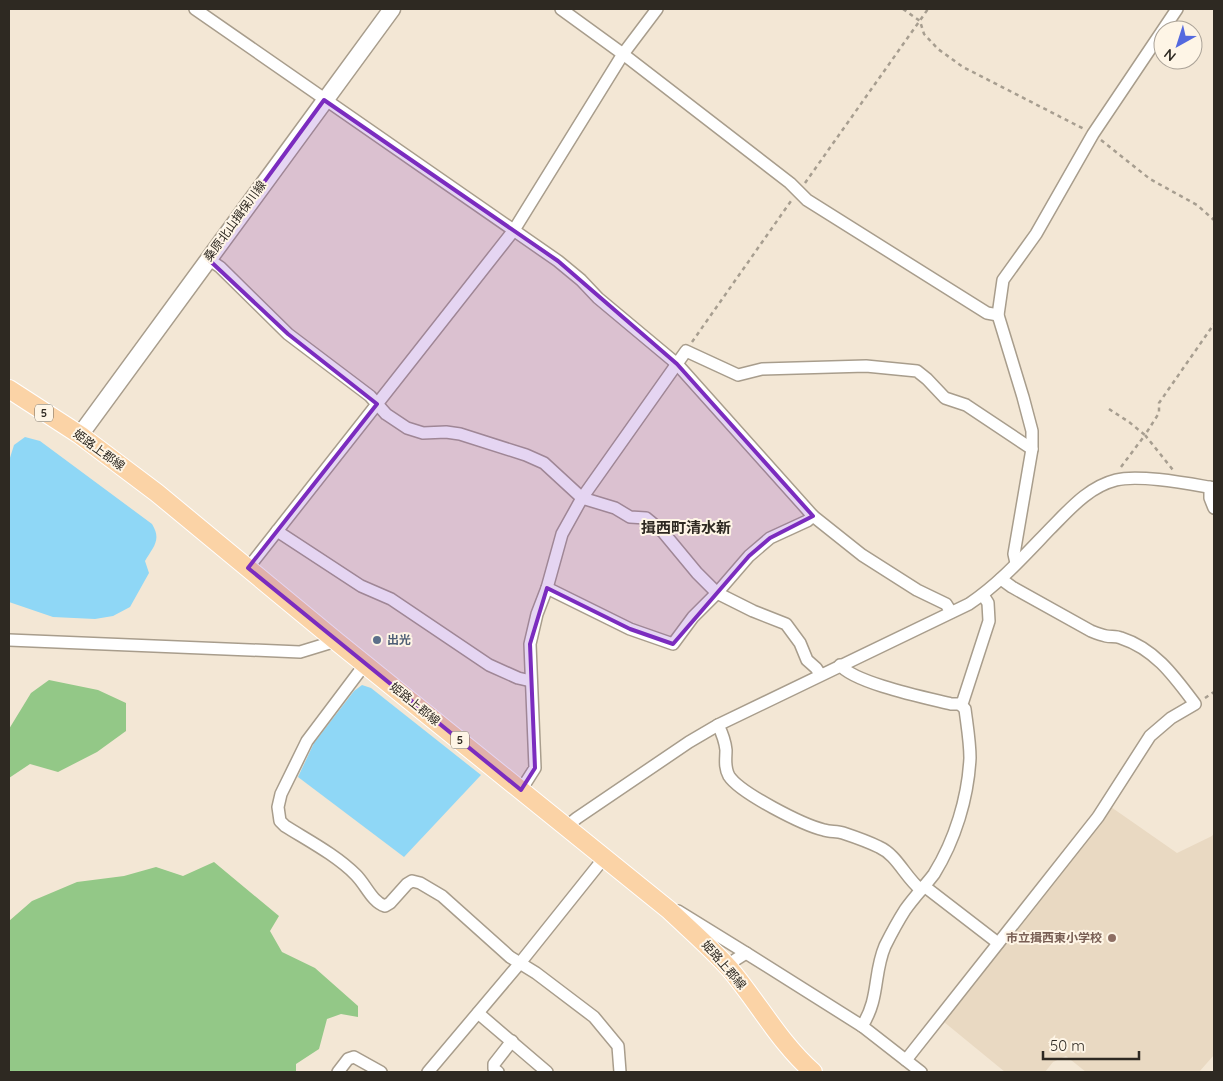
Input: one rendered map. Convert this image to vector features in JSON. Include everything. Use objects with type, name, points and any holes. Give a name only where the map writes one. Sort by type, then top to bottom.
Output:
[{"type":"main road","name":"桑原北山揖保川線","points":[[80,435],[392,9]]},
{"type":"main road","name":"姫路上郡線","points":[[9,389],[80,435],[157,493],[668,910],[729,969],[786,1046],[813,1072]]},
{"type":"street","points":[[196,9],[566,267],[598,298],[677,364],[813,516],[862,555],[917,590],[946,604],[951,612]]},
{"type":"street","points":[[561,9],[623,54],[807,200],[987,313],[998,315]]},
{"type":"street","points":[[248,568],[514,230],[623,54],[657,9]]},
{"type":"street","points":[[1016,563],[1014,554],[1032,449],[1032,432],[998,315],[1003,280],[1036,234],[1093,134],[1177,9]]},
{"type":"street","points":[[208,258],[288,334],[370,396],[386,414],[407,428],[423,433],[446,432],[460,434],[526,455],[544,463],[582,498],[615,508],[630,517],[646,518],[663,532],[697,573],[717,592],[753,611],[786,624],[800,643],[807,660],[820,674]]},
{"type":"street","points":[[521,790],[535,768],[530,644],[537,614],[548,588],[562,534],[582,498],[686,352],[738,375],[762,370],[857,366],[917,371],[945,398],[966,405],[1032,449]]},
{"type":"street","points":[[566,827],[652,766],[718,724],[983,595],[1077,502],[1098,487],[1117,480],[1141,479],[1212,488],[1210,498],[1214,508]]},
{"type":"street","points":[[548,588],[630,628],[672,644],[693,617],[749,556],[770,538],[807,521],[813,516]]},
{"type":"street","points":[[276,531],[361,586],[391,599],[489,665],[518,678],[531,681]]},
{"type":"street","points":[[906,1060],[1098,817],[1150,736],[1171,718],[1195,704],[1160,660],[1137,645],[1120,637],[1103,636],[1091,631],[1001,579]]},
{"type":"street","points":[[960,704],[963,701],[989,621],[988,603],[983,595]]},
{"type":"street","points":[[9,640],[300,652],[336,641]]},
{"type":"street","points":[[365,664],[307,741],[281,794],[278,807],[280,821],[348,867],[379,904],[385,906],[390,903],[412,881],[420,882],[442,896],[510,957],[536,973],[594,1017],[618,1046],[620,1072]]},
{"type":"street","points":[[840,665],[844,671],[883,686],[951,704],[960,704],[965,709],[970,757],[964,798],[953,834],[933,875],[905,910],[885,947],[879,966],[874,1004],[862,1026]]},
{"type":"street","points":[[718,724],[723,735],[726,750],[725,768],[729,777],[739,786],[813,827],[841,833],[880,847],[893,856],[912,882],[998,943]]},
{"type":"street","points":[[428,1072],[604,858]]},
{"type":"street","points":[[668,910],[680,912],[862,1026],[921,1072]]},
{"type":"street","points":[[729,969],[735,960],[746,953]]},
{"type":"street","points":[[478,1013],[547,1072]]},
{"type":"street","points":[[498,1072],[494,1070],[494,1064],[512,1042]]},
{"type":"street","points":[[338,1072],[348,1059],[354,1057],[381,1072]]},
{"type":"path","points":[[903,9],[920,21],[924,34],[938,49],[963,67],[1093,134],[1150,179],[1198,205],[1214,220]]},
{"type":"path","points":[[686,352],[928,9]]},
{"type":"path","points":[[1117,480],[1118,471],[1159,414],[1159,403],[1214,324]]},
{"type":"path","points":[[1109,409],[1145,435],[1180,478],[1180,483]]},
{"type":"highlighted area","points":[[324,100],[558,261],[677,364],[813,516],[770,538],[749,556],[673,644],[630,629],[547,588],[530,644],[535,768],[521,790],[248,568],[377,404],[288,334],[208,259]]},
{"type":"shaded area","name":"市立揖西東小学校","points":[[1111,807],[1177,853],[1212,836],[1214,833],[1214,1055],[1199,1072],[1086,1072],[1066,1056],[1053,1062],[1045,1072],[1005,1072],[944,1022]]},
{"type":"green space","points":[[49,680],[98,690],[126,703],[126,731],[97,752],[58,772],[30,764],[9,778],[9,729],[31,693]]},
{"type":"green space","points":[[214,862],[279,916],[270,931],[282,952],[315,968],[358,1006],[358,1017],[341,1014],[327,1019],[319,1049],[296,1064],[296,1072],[9,1072],[9,921],[32,901],[77,882],[124,876],[156,867],[183,876]]},
{"type":"water","points":[[25,437],[40,441],[152,524],[156,539],[145,561],[149,573],[130,607],[113,616],[95,619],[53,617],[9,602],[9,461],[14,445]]},
{"type":"water","points":[[362,685],[371,688],[481,775],[404,857],[298,777],[314,743],[354,691]]},
{"type":"place","name":"出光","points":[[377,640]]},
{"type":"place","name":"市立揖西東小学校","points":[[1112,938]]},
{"type":"district","name":"揖西町清水新","points":[[686,528]]}]
